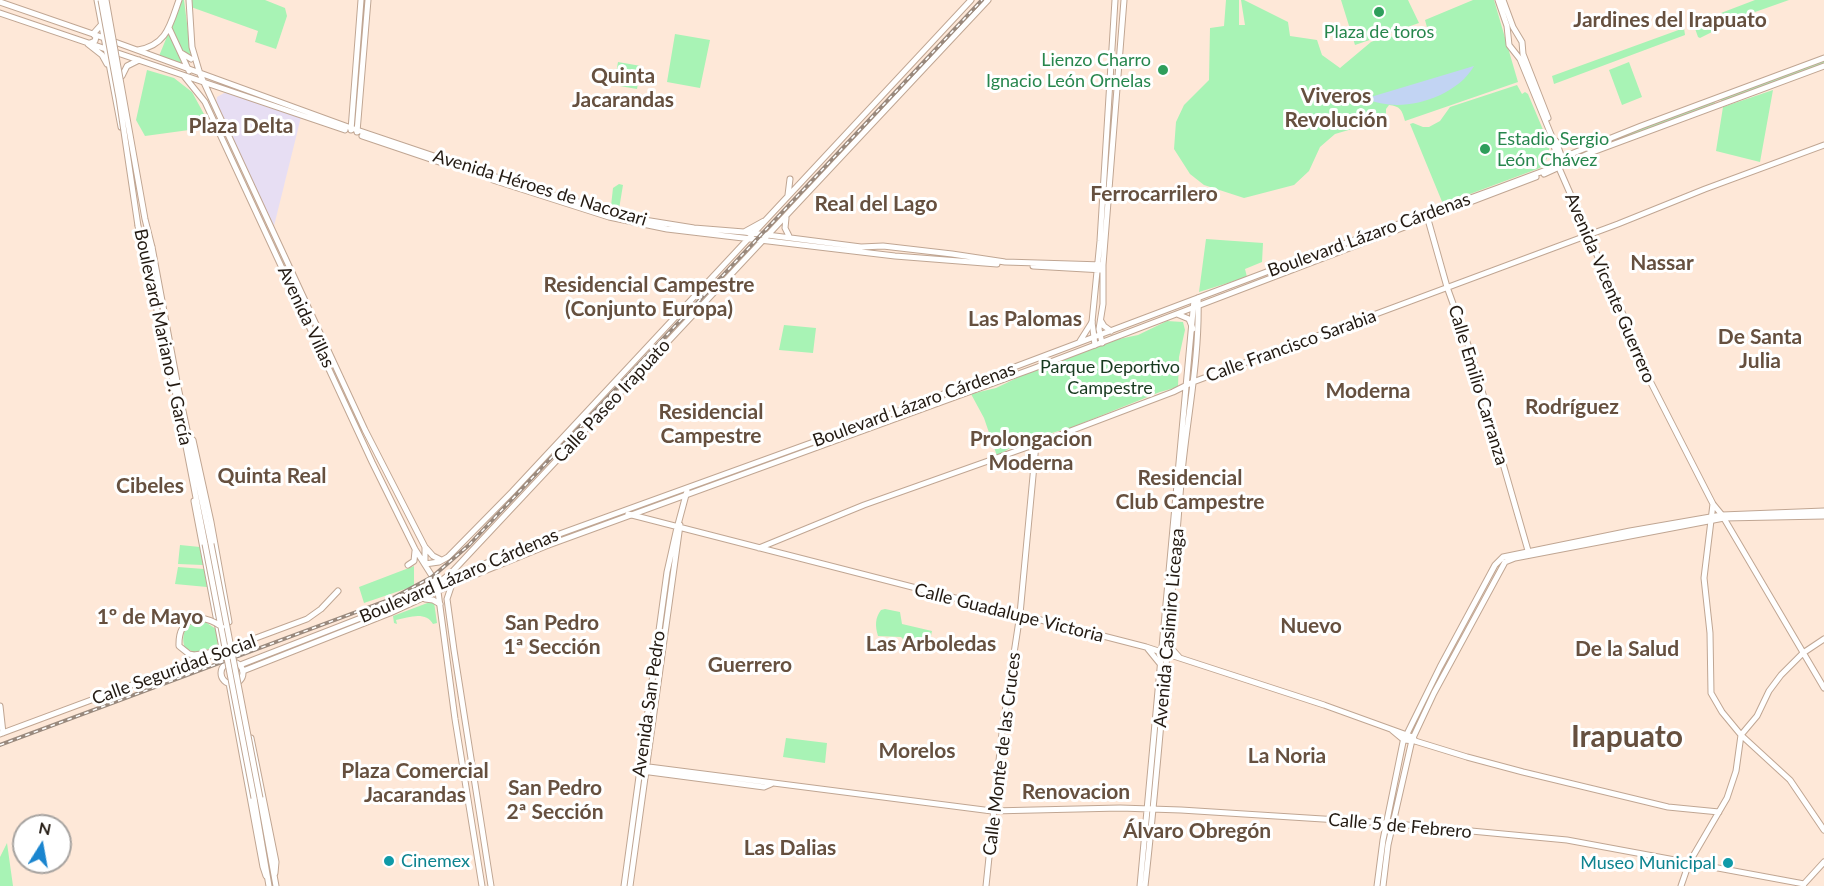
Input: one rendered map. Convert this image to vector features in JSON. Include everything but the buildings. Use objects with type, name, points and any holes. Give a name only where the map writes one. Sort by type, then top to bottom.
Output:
[{"type":"main road","name":"Boulevard Mariano J. García","points":[[103,0],[101,25],[138,226],[189,436],[222,627],[257,798]]},
{"type":"main road","name":"Boulevard Mariano J. García","points":[[103,0],[116,42],[190,464],[208,544],[272,884]]},
{"type":"main road","points":[[103,0],[138,226]]},
{"type":"main road","points":[[103,0],[152,247]]},
{"type":"main road","points":[[135,50],[157,44],[169,28],[179,0]]},
{"type":"main road","points":[[185,66],[189,0]]},
{"type":"main road","points":[[358,88],[362,0]]},
{"type":"main road","points":[[354,131],[368,0]]},
{"type":"main road","name":"Calle Paseo Irapuato","points":[[443,560],[512,492],[971,0]]},
{"type":"main road","name":"Calle Paseo Irapuato","points":[[437,584],[452,572],[988,0]]},
{"type":"main road","points":[[1102,343],[1100,267],[1114,0]]},
{"type":"main road","points":[[1095,345],[1092,322],[1100,267],[1124,0]]},
{"type":"main road","name":"Avenida Vicente Guerrero","points":[[1498,0],[1507,26],[1510,49],[1520,59],[1552,137],[1587,236],[1632,335],[1647,375],[1713,504],[1723,517],[1824,688]]},
{"type":"main road","name":"Avenida Vicente Guerrero","points":[[1503,0],[1513,27],[1522,42],[1561,162]]},
{"type":"main road","name":"Avenida Héroes de Nacozari","points":[[0,2],[185,66],[200,74],[265,96],[354,131],[525,191],[596,213],[658,228],[906,257],[1050,268],[1100,267]]},
{"type":"main road","name":"Avenida Héroes de Nacozari","points":[[0,13],[140,60],[185,66],[192,77],[203,81],[516,184],[619,215],[674,226],[744,232],[861,247],[883,246],[1005,262],[1100,267]]},
{"type":"main road","points":[[101,25],[93,34],[96,37],[95,41],[88,44],[106,61],[110,72]]},
{"type":"main road","points":[[169,28],[183,54],[185,66]]},
{"type":"main road","points":[[1508,37],[1518,34]]},
{"type":"main road","points":[[1112,41],[1121,42]]},
{"type":"main road","points":[[1513,52],[1523,50]]},
{"type":"main road","name":"Boulevard Lázaro Cárdenas","points":[[237,663],[407,600],[437,584],[523,548],[1030,363],[1079,342],[1352,249],[1427,216],[1824,58]]},
{"type":"main road","points":[[122,76],[127,66],[140,60]]},
{"type":"main road","name":"Avenida Villas","points":[[185,66],[200,74],[299,294],[380,461],[425,547],[425,564]]},
{"type":"main road","name":"Avenida Villas","points":[[185,66],[256,202]]},
{"type":"main road","name":"Boulevard Lázaro Cárdenas","points":[[1427,216],[1546,170],[1561,162],[1824,66]]},
{"type":"main road","points":[[192,77],[205,102]]},
{"type":"main road","points":[[212,102],[216,91],[224,88]]},
{"type":"main road","points":[[1546,170],[1552,159],[1552,137]]},
{"type":"main road","name":"Calle Francisco Sarabia","points":[[759,548],[895,493],[1036,444],[1202,379],[1367,319],[1824,145]]},
{"type":"main road","points":[[788,195],[790,179]]},
{"type":"main road","points":[[786,216],[784,228],[790,238]]},
{"type":"main road","name":"Calle Emilio Carranza","points":[[1427,216],[1447,287],[1472,356],[1529,553]]},
{"type":"main road","points":[[744,232],[765,220]]},
{"type":"main road","points":[[707,235],[729,231]]},
{"type":"main road","name":"Avenida Villas","points":[[299,294],[345,402],[415,549],[437,584]]},
{"type":"main road","name":"Boulevard Lázaro Cárdenas","points":[[243,671],[423,599],[502,564],[1102,343],[1176,314],[1196,302]]},
{"type":"main road","name":"Avenida Casimiro Liceaga","points":[[1143,886],[1196,302]]},
{"type":"main road","name":"Avenida Casimiro Liceaga","points":[[1166,636],[1186,401],[1194,372],[1196,302]]},
{"type":"main road","points":[[1176,314],[1189,319],[1193,328]]},
{"type":"main road","points":[[1101,321],[1111,331]]},
{"type":"main road","points":[[1079,342],[1092,322]]},
{"type":"main road","points":[[1194,372],[1202,379]]},
{"type":"main road","points":[[1173,392],[1181,394],[1186,401]]},
{"type":"main road","points":[[345,402],[353,405]]},
{"type":"main road","points":[[189,436],[193,440],[207,501],[233,647],[237,663],[243,671],[239,681],[276,861],[272,884]]},
{"type":"main road","name":"Calle Monte de las Cruces","points":[[986,886],[992,811],[1020,614],[1036,444]]},
{"type":"main road","points":[[190,464],[198,529],[225,664],[221,675],[229,683],[239,681]]},
{"type":"main road","name":"Avenida San Pedro","points":[[630,886],[667,572],[688,487]]},
{"type":"main road","points":[[1713,504],[1704,571],[1710,633],[1710,688],[1722,712],[1741,735],[1790,780],[1824,830]]},
{"type":"main road","points":[[1377,886],[1389,824],[1410,739],[1503,565],[1529,553],[1711,518],[1824,511]]},
{"type":"main road","name":"Calle Guadalupe Victoria","points":[[622,512],[1145,647],[1324,705],[1410,739],[1467,757],[1668,807],[1719,812]]},
{"type":"main road","points":[[1723,517],[1824,516]]},
{"type":"main road","points":[[523,548],[526,540]]},
{"type":"main road","points":[[425,547],[435,558],[443,560]]},
{"type":"main road","points":[[408,565],[415,558],[415,549]]},
{"type":"main road","points":[[502,564],[512,558],[513,552]]},
{"type":"main road","points":[[425,564],[443,560]]},
{"type":"main road","points":[[482,886],[437,584],[454,584],[447,599],[491,886]]},
{"type":"main road","name":"Calle Seguridad Social","points":[[2,734],[307,619],[321,609],[338,591]]},
{"type":"main road","points":[[423,599],[433,600],[440,604]]},
{"type":"main road","points":[[356,626],[363,617]]},
{"type":"main road","points":[[222,627],[209,619],[193,619],[185,624],[180,633],[179,646],[189,654],[195,655],[222,651]]},
{"type":"main road","points":[[1145,647],[1156,645],[1166,636],[1172,649],[1181,658]]},
{"type":"main road","points":[[1681,886],[1689,863],[1727,798],[1736,771],[1741,735],[1757,716],[1769,691],[1781,675],[1803,653],[1824,639]]},
{"type":"main road","points":[[1145,647],[1161,665]]},
{"type":"main road","name":"Avenida Casimiro Liceaga","points":[[1150,809],[1161,665],[1164,653]]},
{"type":"main road","points":[[225,664],[237,663]]},
{"type":"main road","points":[[229,683],[262,867],[272,884]]},
{"type":"main road","points":[[452,691],[459,689]]},
{"type":"main road","points":[[232,698],[237,694],[242,695]]},
{"type":"main road","points":[[0,706],[2,734]]},
{"type":"main road","points":[[245,769],[251,771],[257,767]]},
{"type":"main road","name":"Avenida San Pedro","points":[[624,886],[643,769]]},
{"type":"main road","name":"Calle 5 de Febrero","points":[[643,769],[723,779],[764,787],[771,784],[992,811],[1150,809],[1389,824],[1567,840],[1803,885]]},
{"type":"main road","points":[[1383,886],[1389,824]]},
{"type":"main road","points":[[475,847],[484,846]]},
{"type":"main road","points":[[1803,885],[1824,862]]},
{"type":"shaded area","name":"Plaza Delta","points":[[226,92],[301,117],[274,226],[216,105],[217,97]]},
{"type":"green space","points":[[182,0],[184,0],[191,55],[180,65],[159,56]]},
{"type":"green space","points":[[191,0],[265,0],[285,8],[287,16],[276,49],[255,42],[258,31],[191,7]]},
{"type":"green space","points":[[1226,0],[1239,0],[1239,25],[1245,25],[1241,0],[1244,0],[1288,22],[1290,36],[1317,40],[1322,55],[1340,68],[1371,42],[1389,35],[1399,41],[1428,31],[1425,20],[1473,0],[1494,0],[1518,82],[1405,121],[1400,109],[1389,105],[1386,109],[1386,119],[1335,134],[1320,147],[1309,171],[1294,185],[1244,198],[1204,185],[1190,174],[1174,149],[1176,122],[1184,105],[1209,80],[1210,28],[1224,26]]},
{"type":"green space","name":"Plaza de toros","points":[[1341,0],[1408,0],[1419,23],[1355,45]]},
{"type":"green space","points":[[1755,0],[1789,0],[1724,23],[1721,13]]},
{"type":"green space","points":[[1710,13],[1718,29],[1700,38],[1692,20]]},
{"type":"green space","points":[[1684,28],[1685,35],[1554,84],[1552,76]]},
{"type":"green space","points":[[675,34],[710,40],[700,88],[667,82]]},
{"type":"green space","points":[[1824,59],[1824,64],[1722,102],[1719,97]]},
{"type":"green space","points":[[618,62],[641,66],[637,89],[614,85]]},
{"type":"green space","points":[[1629,62],[1642,97],[1622,105],[1609,70]]},
{"type":"green space","points":[[147,70],[174,78],[192,92],[211,127],[145,136],[136,120]]},
{"type":"green space","name":"Estadio Sergio León Chávez","points":[[1517,85],[1522,94],[1525,92],[1528,94],[1549,144],[1546,160],[1540,168],[1443,204],[1410,124],[1429,127],[1440,121],[1450,107]]},
{"type":"green space","points":[[1773,90],[1760,162],[1716,151],[1723,107]]},
{"type":"green space","points":[[1714,100],[1715,103],[1568,161],[1566,158]]},
{"type":"green space","points":[[619,184],[623,185],[619,209],[611,206],[613,188]]},
{"type":"green space","points":[[1206,239],[1263,243],[1262,262],[1245,269],[1247,277],[1199,292]]},
{"type":"green space","name":"Parque Deportivo Campestre","points":[[1167,321],[1183,322],[1185,330],[1179,357],[1178,387],[1070,428],[1022,441],[997,456],[984,418],[971,394],[996,388],[1105,342],[1138,335]]},
{"type":"green space","points":[[784,325],[816,328],[813,353],[779,350]]},
{"type":"green space","points":[[180,545],[200,547],[203,565],[178,564]]},
{"type":"green space","points":[[414,566],[414,586],[364,603],[359,587]]},
{"type":"green space","points":[[178,567],[204,569],[207,587],[175,584]]},
{"type":"green space","points":[[434,602],[437,623],[433,624],[426,617],[417,616],[396,620],[397,624],[394,623],[393,616]]},
{"type":"green space","points":[[881,610],[900,612],[902,624],[932,631],[929,645],[918,643],[916,647],[910,646],[901,637],[878,636],[877,619]]},
{"type":"green space","points":[[196,621],[204,621],[216,629],[218,646],[196,653],[185,648],[184,632]]},
{"type":"green space","points":[[786,738],[827,743],[825,763],[783,757]]},
{"type":"green space","points":[[7,843],[13,886],[0,886],[0,857]]},
{"type":"water","points":[[1474,66],[1460,83],[1430,99],[1397,105],[1364,99]]},
{"type":"railway","points":[[0,745],[391,599],[432,577],[469,545],[982,0]]},
{"type":"place","name":"Plaza de toros","points":[[1379,12]]},
{"type":"place","name":"Lienzo Charro Ignacio León Ornelas","points":[[1163,70]]},
{"type":"place","name":"Estadio Sergio León Chávez","points":[[1485,149]]},
{"type":"place","name":"Cinemex","points":[[389,861]]},
{"type":"place","name":"Museo Municipal","points":[[1728,863]]},
{"type":"district","name":"Jardines del Irapuato","points":[[1670,20]]},
{"type":"district","name":"Quinta Jacarandas","points":[[623,88]]},
{"type":"district","name":"Viveros Revolución","points":[[1336,108]]},
{"type":"district","name":"Plaza Delta","points":[[241,126]]},
{"type":"district","name":"Ferrocarrilero","points":[[1154,194]]},
{"type":"district","name":"Real del Lago","points":[[876,204]]},
{"type":"district","name":"Nassar","points":[[1662,263]]},
{"type":"district","name":"Residencial Campestre (Conjunto Europa)","points":[[649,297]]},
{"type":"district","name":"Las Palomas","points":[[1025,319]]},
{"type":"district","name":"De Santa Julia","points":[[1760,349]]},
{"type":"district","name":"Moderna","points":[[1368,391]]},
{"type":"district","name":"Rodríguez","points":[[1572,407]]},
{"type":"district","name":"Residencial Campestre","points":[[711,424]]},
{"type":"district","name":"Prolongacion Moderna","points":[[1031,451]]},
{"type":"district","name":"Quinta Real","points":[[272,476]]},
{"type":"district","name":"Cibeles","points":[[150,486]]},
{"type":"district","name":"Residencial Club Campestre","points":[[1190,490]]},
{"type":"district","name":"1º de Mayo","points":[[150,617]]},
{"type":"district","name":"Nuevo","points":[[1311,626]]},
{"type":"district","name":"San Pedro 1ª Sección","points":[[552,635]]},
{"type":"district","name":"Las Arboledas","points":[[931,644]]},
{"type":"district","name":"De la Salud","points":[[1627,649]]},
{"type":"district","name":"Guerrero","points":[[750,665]]},
{"type":"district","name":"Irapuato","points":[[1627,737]]},
{"type":"district","name":"Morelos","points":[[917,751]]},
{"type":"district","name":"La Noria","points":[[1287,756]]},
{"type":"district","name":"Plaza Comercial Jacarandas","points":[[415,783]]},
{"type":"district","name":"Renovacion","points":[[1076,792]]},
{"type":"district","name":"San Pedro 2ª Sección","points":[[555,800]]},
{"type":"district","name":"Álvaro Obregón","points":[[1197,831]]},
{"type":"district","name":"Las Dalias","points":[[790,848]]}]
